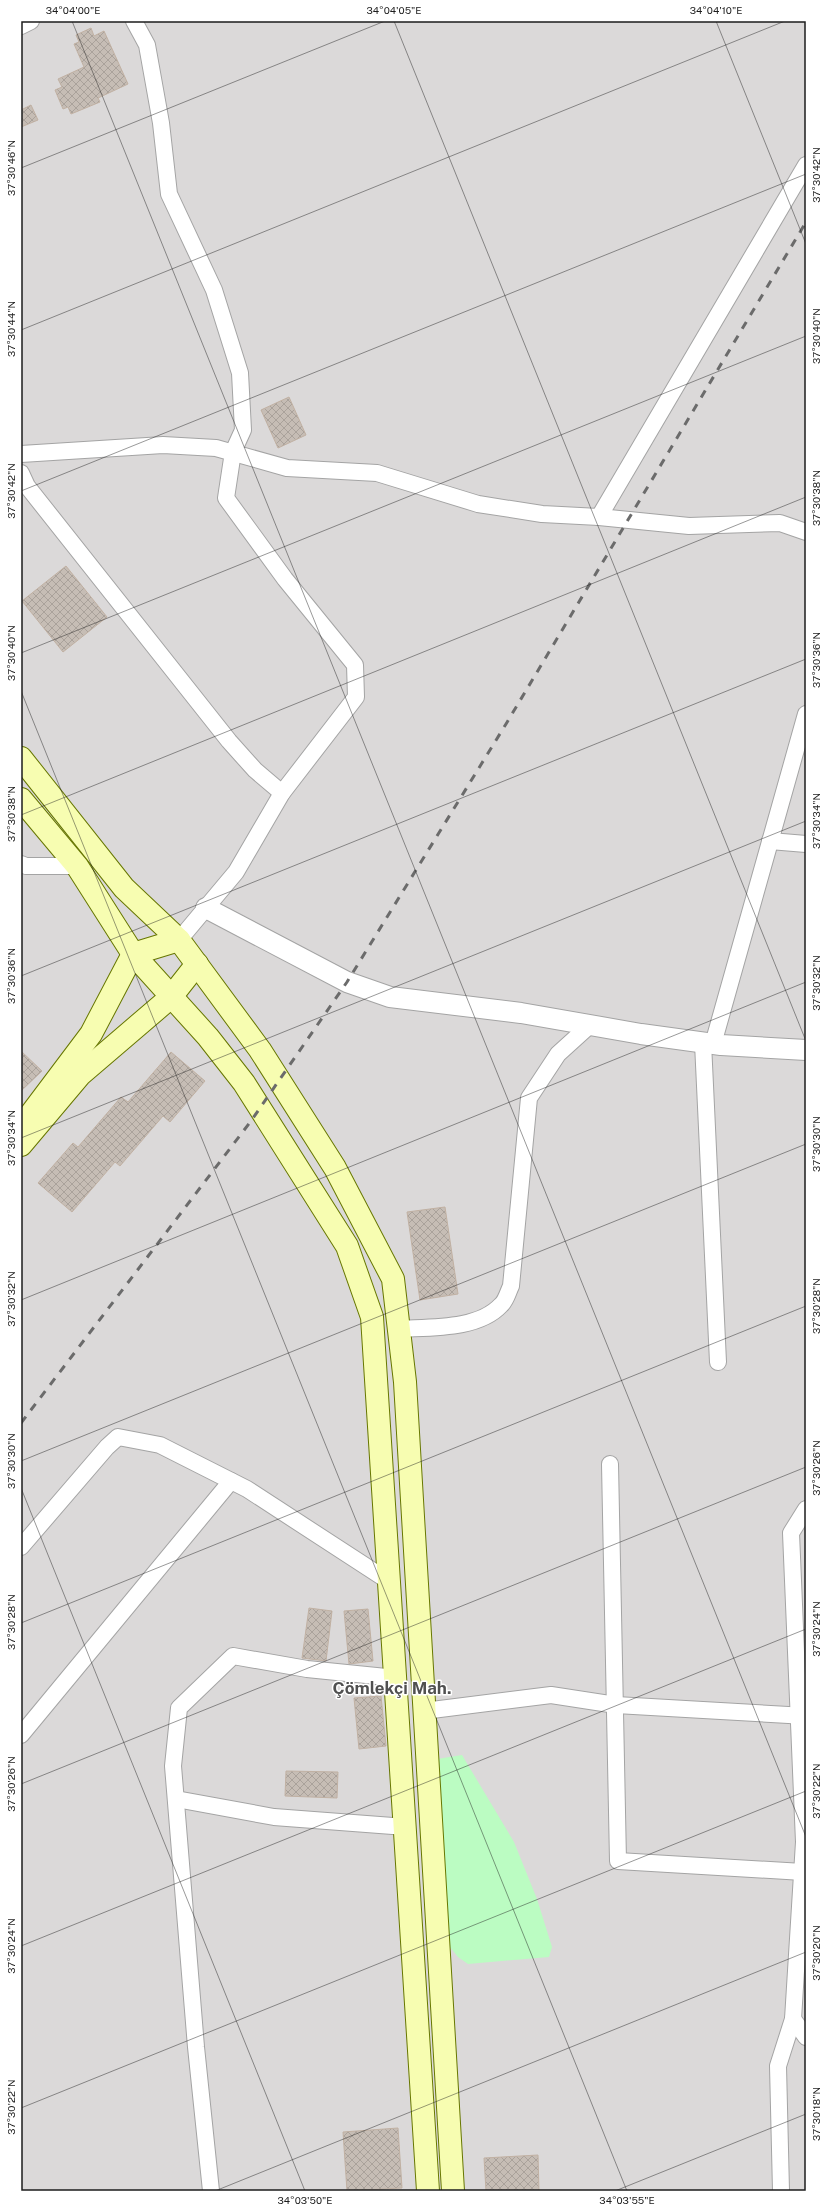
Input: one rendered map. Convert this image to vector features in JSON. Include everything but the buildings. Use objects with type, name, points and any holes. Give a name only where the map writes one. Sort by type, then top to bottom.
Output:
[{"type":"main road","points":[[21,758],[124,888],[179,940],[260,1050],[335,1168],[392,1280],[405,1382],[453,2191]]},
{"type":"main road","points":[[21,799],[76,866],[133,954],[208,1037],[244,1083],[347,1246],[372,1318],[406,1827],[428,2191]]},
{"type":"main road","points":[[21,1127],[91,1034],[133,954],[179,940]]},
{"type":"main road","points":[[21,1145],[80,1074],[171,997],[197,964]]},
{"type":"street","points":[[21,26],[30,21]]},
{"type":"street","points":[[134,21],[146,45],[161,123],[169,194],[214,290],[240,373],[243,430],[233,452],[226,498],[284,579],[355,666],[356,697],[282,794],[236,872],[179,940]]},
{"type":"street","points":[[599,517],[806,165]]},
{"type":"street","points":[[21,454],[163,445],[216,448],[287,468],[377,473],[478,504],[542,514],[599,517],[689,526],[780,523],[806,532]]},
{"type":"street","points":[[21,473],[27,486],[229,741],[255,770],[282,794]]},
{"type":"street","points":[[718,1362],[708,1043],[770,842],[806,714]]},
{"type":"street","points":[[770,842],[806,844]]},
{"type":"street","points":[[21,864],[26,866],[76,866]]},
{"type":"street","points":[[206,908],[347,982],[390,997],[521,1013],[708,1043],[806,1050]]},
{"type":"street","points":[[398,1329],[456,1326],[483,1317],[502,1305],[511,1286],[529,1098],[558,1054],[590,1025]]},
{"type":"street","points":[[21,1547],[107,1446],[118,1437],[160,1445],[247,1489],[390,1582]]},
{"type":"street","points":[[610,1464],[618,1861],[802,1872]]},
{"type":"street","points":[[21,1735],[231,1481]]},
{"type":"street","points":[[781,2191],[778,2066],[793,2019],[804,1842],[802,1716],[791,1533],[806,1508]]},
{"type":"street","points":[[211,2191],[196,2047],[173,1766],[179,1708],[233,1656],[307,1669],[396,1678]]},
{"type":"street","points":[[424,1711],[552,1695],[616,1706],[802,1716]]},
{"type":"street","points":[[176,1799],[274,1817],[406,1827]]},
{"type":"street","points":[[793,2019],[806,2037]]},
{"type":"shaded area","points":[[21,21],[806,21],[806,2191],[21,2191]]},
{"type":"green space","points":[[462,1755],[514,1842],[537,1899],[552,1947],[549,1957],[468,1964],[458,1957],[449,1946],[437,1759]]},
{"type":"railway","points":[[21,1423],[251,1121],[347,982],[506,724],[806,222]]},
{"type":"district","name":"Çömlekçi Mah.","points":[[392,1688]]}]
